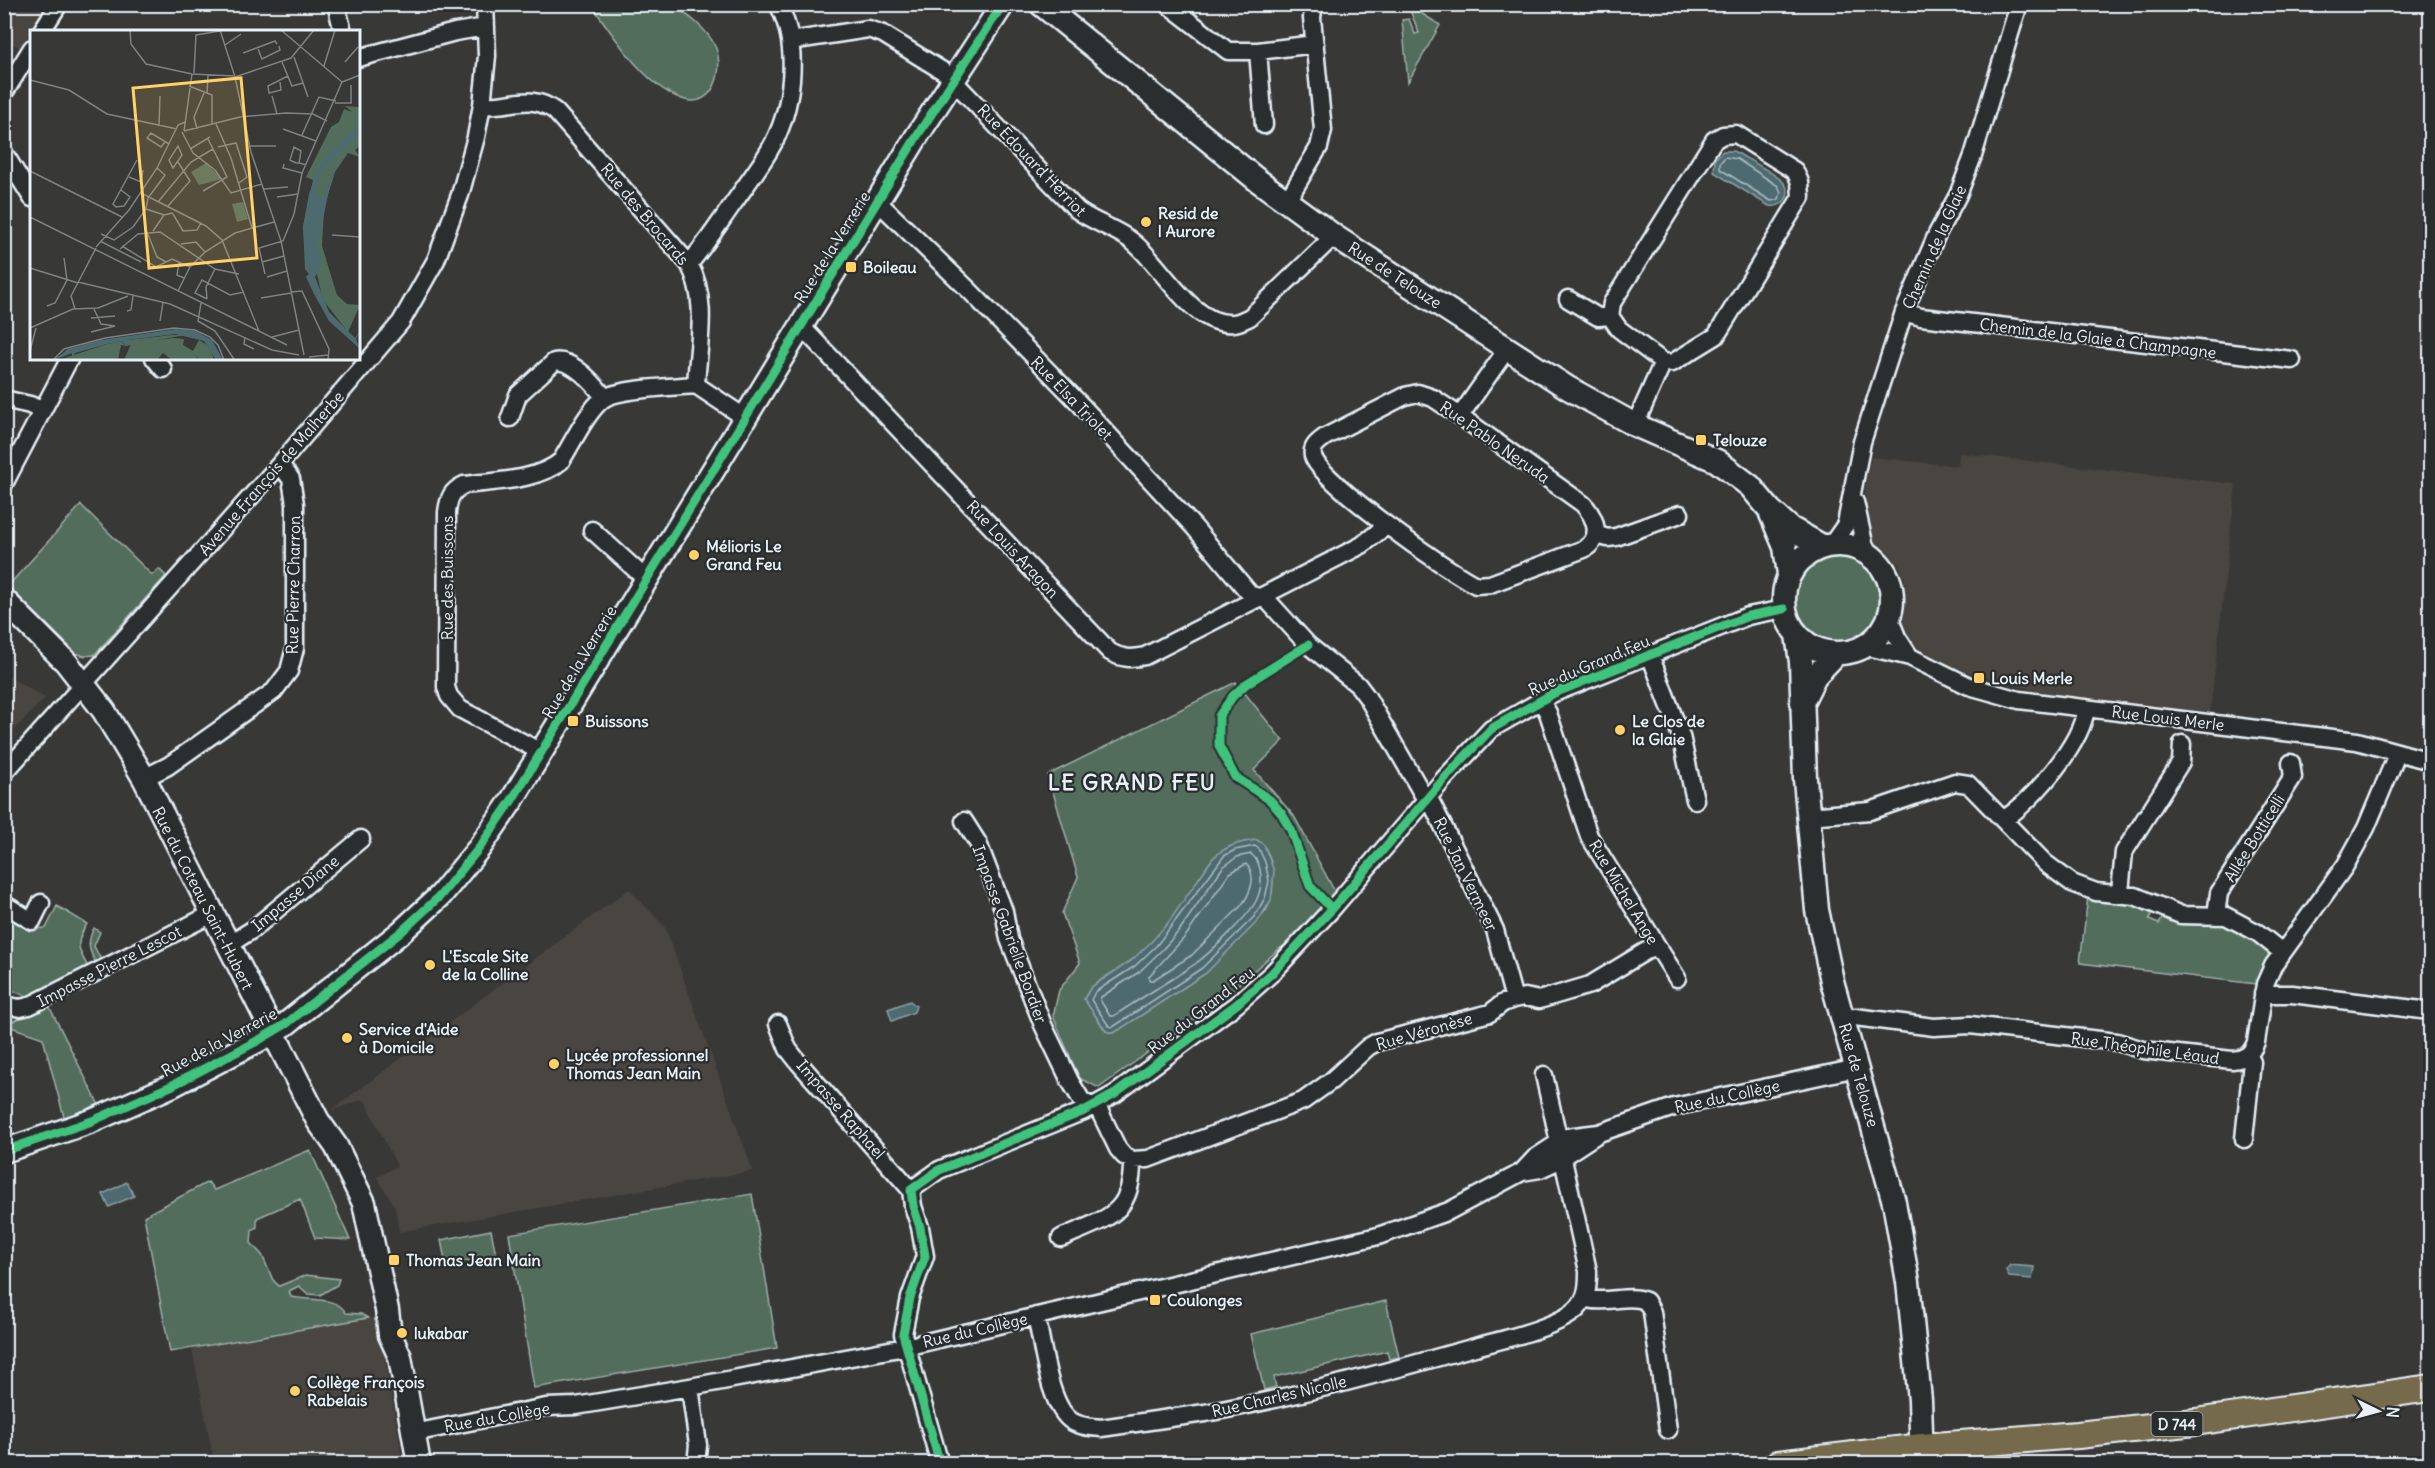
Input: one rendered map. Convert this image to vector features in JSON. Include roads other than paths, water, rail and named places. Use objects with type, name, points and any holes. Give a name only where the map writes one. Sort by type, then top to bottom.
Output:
[{"type":"main road","name":"D 744","points":[[1778,1464],[1922,1455],[2183,1423],[2430,1388]]},
{"type":"street","points":[[42,30],[59,4]]},
{"type":"street","points":[[336,4],[343,30]]},
{"type":"street","points":[[689,264],[702,249],[770,150],[785,111],[789,89],[790,41],[778,4]]},
{"type":"street","name":"Rue de la Verrerie","points":[[4,1151],[92,1121],[171,1086],[273,1032],[340,982],[401,932],[440,896],[497,825],[744,417],[953,80],[1003,4]]},
{"type":"street","name":"Rue de Telouze","points":[[1041,4],[1256,179],[1334,236],[1568,388],[1635,426],[1717,461],[1750,486],[1770,510],[1790,528],[1827,545]]},
{"type":"street","points":[[1167,4],[1228,51],[1258,51],[1315,44]]},
{"type":"street","points":[[1287,201],[1322,139],[1312,18],[1317,4]]},
{"type":"street","name":"Chemin de la Glaie","points":[[1827,545],[1846,524],[1862,442],[1904,312],[1937,234],[1959,195],[1970,166],[2019,4]]},
{"type":"street","name":"Avenue François de Malherbe","points":[[4,773],[280,464],[401,322],[440,249],[460,195],[482,105],[489,5]]},
{"type":"street","points":[[360,57],[455,32],[486,27]]},
{"type":"street","name":"Rue Edouard Herriot","points":[[790,41],[861,30],[875,31],[942,70],[1077,210],[1097,223],[1122,234],[1135,244],[1194,309],[1220,323],[1236,324],[1250,317],[1334,236]]},
{"type":"street","points":[[4,93],[30,51]]},
{"type":"street","points":[[1258,51],[1264,125]]},
{"type":"street","name":"Rue des Brocards","points":[[482,105],[491,106],[529,100],[548,105],[689,264],[696,277],[701,309],[696,385]]},
{"type":"street","points":[[1568,298],[1598,317],[1611,310],[1714,140],[1723,135],[1736,134],[1795,171],[1800,182],[1801,197],[1716,336],[1672,363],[1663,362],[1619,329],[1611,310]]},
{"type":"street","points":[[4,153],[30,195]]},
{"type":"street","name":"Rue Elsa Triolet","points":[[878,202],[970,291],[1081,405],[1194,527],[1250,594],[1260,597]]},
{"type":"street","name":"Chemin de la Glaie à Champagne","points":[[1904,312],[1921,317],[2292,360]]},
{"type":"street","name":"Rue Louis Aragon","points":[[801,326],[1110,652],[1126,658],[1145,656],[1260,597]]},
{"type":"street","points":[[1460,416],[1507,350]]},
{"type":"street","points":[[4,484],[69,360]]},
{"type":"street","points":[[510,418],[518,395],[559,361],[569,364],[605,398],[621,393],[696,385],[744,417]]},
{"type":"street","points":[[1635,426],[1663,362]]},
{"type":"street","name":"Rue Pablo Neruda","points":[[1412,394],[1426,394],[1460,416],[1584,504],[1592,516],[1597,535],[1593,543],[1584,549],[1483,586],[1469,582],[1342,491],[1313,457],[1315,446],[1325,438],[1412,394]]},
{"type":"street","name":"Rue des Buissons","points":[[541,752],[460,709],[449,696],[446,687],[449,498],[456,489],[464,485],[539,474],[554,468],[561,461],[594,409],[605,398]]},
{"type":"street","points":[[4,399],[30,405],[42,411]]},
{"type":"street","name":"Rue Pierre Charron","points":[[144,778],[168,766],[274,691],[289,672],[295,648],[295,504],[291,479],[280,464]]},
{"type":"street","name":"Chemin de la Glaie","points":[[1853,489],[1857,518],[1866,552]]},
{"type":"street","name":"Rue de Telouze","points":[[1770,510],[1785,547],[1789,574]]},
{"type":"street","points":[[1597,535],[1608,538],[1616,537],[1680,514]]},
{"type":"street","points":[[1260,597],[1362,545],[1388,525]]},
{"type":"street","points":[[592,530],[647,579]]},
{"type":"street","points":[[1827,545],[1850,545],[1866,552],[1882,567],[1887,576],[1892,597],[1889,617],[1874,640],[1864,646],[1837,653],[1815,648],[1797,635],[1784,609],[1784,591],[1789,574],[1806,554],[1827,545]]},
{"type":"street","name":"Rue Jan Vermeer","points":[[1260,597],[1268,601],[1308,645],[1358,685],[1367,697],[1432,804],[1495,930],[1514,999]]},
{"type":"street","name":"Rue du Coteau Saint-Hubert","points":[[4,600],[33,627],[84,684],[104,711],[144,778],[314,1113],[336,1146],[364,1203],[387,1310],[390,1335],[400,1357],[418,1464]]},
{"type":"street","name":"Rue du Grand Feu","points":[[911,1190],[939,1170],[1011,1142],[1115,1094],[1228,1011],[1272,973],[1332,909],[1481,737],[1491,729],[1541,700],[1650,655],[1748,616],[1784,609]]},
{"type":"street","points":[[1889,617],[1897,637],[1910,657]]},
{"type":"street","name":"Rue de Telouze","points":[[1797,635],[1808,816],[1817,910],[1832,981],[1894,1202],[1901,1237],[1920,1400],[1922,1455]]},
{"type":"street","name":"Rue Louis Merle","points":[[1864,646],[1910,657],[1969,686],[1996,694],[2049,704],[2357,741],[2430,761]]},
{"type":"street","points":[[1802,702],[1815,676],[1837,653]]},
{"type":"street","points":[[1650,655],[1681,736],[1695,800]]},
{"type":"street","name":"Rue Michel Ange","points":[[1541,700],[1548,713],[1589,836],[1677,978]]},
{"type":"street","points":[[2003,820],[2020,808],[2048,780],[2082,728],[2086,708]]},
{"type":"street","points":[[2120,892],[2124,852],[2181,762],[2182,744]]},
{"type":"street","points":[[2244,1139],[2252,1062],[2248,1056],[2256,1042],[2265,984],[2282,952],[2345,866],[2366,828],[2398,752]]},
{"type":"street","name":"Allée Botticelli","points":[[2216,915],[2219,893],[2293,777],[2291,762]]},
{"type":"street","points":[[1808,816],[1870,811],[1955,782],[1962,782],[1972,788],[2045,863],[2065,879],[2096,892],[2120,892],[2135,896],[2181,915],[2216,915],[2235,920],[2282,952]]},
{"type":"street","name":"Impasse Gabrielle Bordier","points":[[964,820],[978,843],[1004,911],[1010,939],[1043,1025],[1082,1101],[1093,1106]]},
{"type":"street","name":"Impasse Diane","points":[[228,945],[252,930],[361,838]]},
{"type":"street","points":[[4,904],[32,921],[41,903]]},
{"type":"street","name":"Impasse Pierre Lescot","points":[[4,1005],[20,1008],[29,1006],[212,914]]},
{"type":"street","name":"Rue Véronèse","points":[[1132,1160],[1148,1159],[1303,1101],[1331,1081],[1368,1047],[1377,1042],[1490,1013],[1503,1003],[1514,999],[1525,997],[1539,1000],[1580,989],[1639,957],[1656,945]]},
{"type":"street","points":[[2263,994],[2292,994],[2430,1011]]},
{"type":"street","name":"Rue Théophile Léaud","points":[[1843,1019],[1855,1017],[1934,1027],[1970,1025],[2117,1042],[2143,1050],[2232,1060],[2248,1056]]},
{"type":"street","name":"Impasse Raphael","points":[[778,1024],[788,1049],[799,1063],[911,1190]]},
{"type":"street","name":"Rue du Collège","points":[[1522,1172],[1535,1158],[1559,1140],[1574,1135],[1599,1132],[1674,1107],[1857,1068]]},
{"type":"street","points":[[1544,1075],[1588,1271],[1588,1287],[1584,1298],[1606,1301],[1637,1297],[1646,1301],[1652,1312],[1668,1430]]},
{"type":"street","points":[[1061,1238],[1113,1215],[1120,1208],[1131,1185],[1132,1160],[1118,1149],[1099,1110],[1093,1106]]},
{"type":"street","name":"Rue du Collège","points":[[412,1432],[546,1407],[576,1406],[690,1387],[905,1347],[1378,1236],[1449,1211],[1522,1172],[1540,1169],[1563,1157],[1599,1132]]},
{"type":"street","points":[[911,1190],[925,1256],[904,1318],[903,1334],[940,1464]]},
{"type":"street","name":"Rue Charles Nicolle","points":[[1036,1316],[1055,1400],[1072,1421],[1084,1426],[1101,1428],[1206,1412],[1392,1371],[1514,1336],[1565,1317],[1578,1308],[1584,1298]]},
{"type":"street","points":[[690,1387],[698,1445],[696,1464]]},
{"type":"water","points":[[1723,151],[1733,151],[1781,180],[1788,192],[1785,200],[1778,205],[1769,206],[1714,172],[1715,159]]},
{"type":"water","points":[[1257,840],[1264,845],[1274,871],[1271,900],[1258,921],[1206,973],[1114,1033],[1106,1031],[1084,999],[1091,987],[1131,961],[1152,941],[1168,923],[1213,858],[1234,845]]},
{"type":"water","points":[[910,1001],[916,1006],[914,1012],[892,1021],[888,1009]]},
{"type":"water","points":[[127,1182],[134,1196],[109,1207],[103,1194]]},
{"type":"water","points":[[2010,1265],[2034,1267],[2032,1279],[2009,1277],[2006,1270]]},
{"type":"place","name":"Resid de l Aurore","points":[[1146,222]]},
{"type":"place","name":"Boileau","points":[[851,267]]},
{"type":"place","name":"Telouze","points":[[1701,440]]},
{"type":"place","name":"Mélioris Le Grand Feu","points":[[694,555]]},
{"type":"place","name":"Louis Merle","points":[[1979,678]]},
{"type":"place","name":"Buissons","points":[[573,721]]},
{"type":"place","name":"Le Clos de la Glaie","points":[[1620,730]]},
{"type":"place","name":"L'Escale Site de la Colline","points":[[430,965]]},
{"type":"place","name":"Service d'Aide à Domicile","points":[[347,1038]]},
{"type":"place","name":"Lycée professionnel Thomas Jean Main","points":[[554,1064]]},
{"type":"place","name":"Thomas Jean Main","points":[[394,1260]]},
{"type":"place","name":"Coulonges","points":[[1155,1300]]},
{"type":"place","name":"lukabar","points":[[402,1333]]},
{"type":"place","name":"Collège François Rabelais","points":[[295,1391]]},
{"type":"district","name":"LE GRAND FEU","points":[[1132,782]]}]
